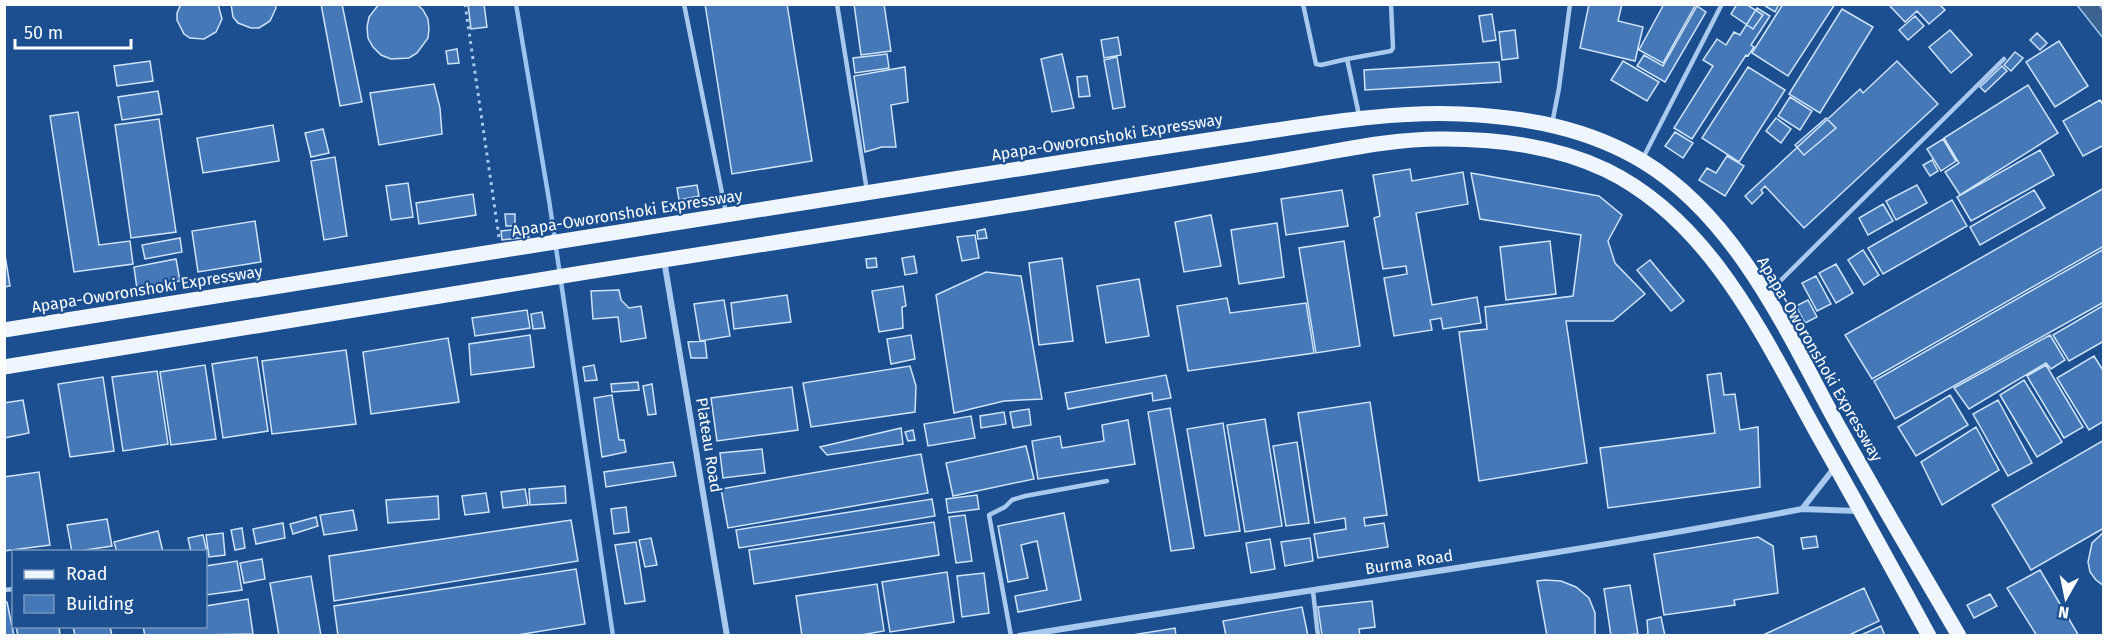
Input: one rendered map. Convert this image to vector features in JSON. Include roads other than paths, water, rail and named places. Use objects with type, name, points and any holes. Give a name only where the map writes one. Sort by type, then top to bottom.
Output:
[{"type":"main road","name":"Apapa-Oworonshoki Expressway","points":[[4,330],[1128,152],[1359,118],[1457,114],[1518,118],[1552,124],[1596,137],[1641,160],[1690,197],[1720,228],[1766,296],[1959,636]]},
{"type":"main road","points":[[4,367],[664,259],[1151,183],[1366,146],[1441,139],[1518,143],[1568,156],[1607,171],[1646,196],[1678,221],[1719,268],[1761,333],[1929,636]]},
{"type":"street","name":"Plateau Road","points":[[664,259],[727,636]]},
{"type":"street","points":[[1802,509],[1836,466]]},
{"type":"street","name":"Burma Road","points":[[1019,636],[1218,603],[1313,591],[1802,509],[1861,511]]},
{"type":"lane","points":[[684,4],[726,215]]},
{"type":"lane","points":[[837,4],[867,193]]},
{"type":"lane","points":[[1303,4],[1316,64],[1321,65],[1391,51],[1393,48],[1391,4]]},
{"type":"lane","points":[[1552,124],[1570,4]]},
{"type":"lane","points":[[1641,160],[1722,4]]},
{"type":"lane","points":[[1347,59],[1359,118]]},
{"type":"lane","points":[[1766,296],[2004,59]]},
{"type":"lane","points":[[1011,636],[989,515],[1005,507],[1011,500],[1107,481]]},
{"type":"lane","points":[[1313,591],[1318,636]]},
{"type":"water","points":[[2077,5],[2103,5],[2103,38]]},
{"type":"waterway","points":[[516,4],[549,200],[613,636]]}]
